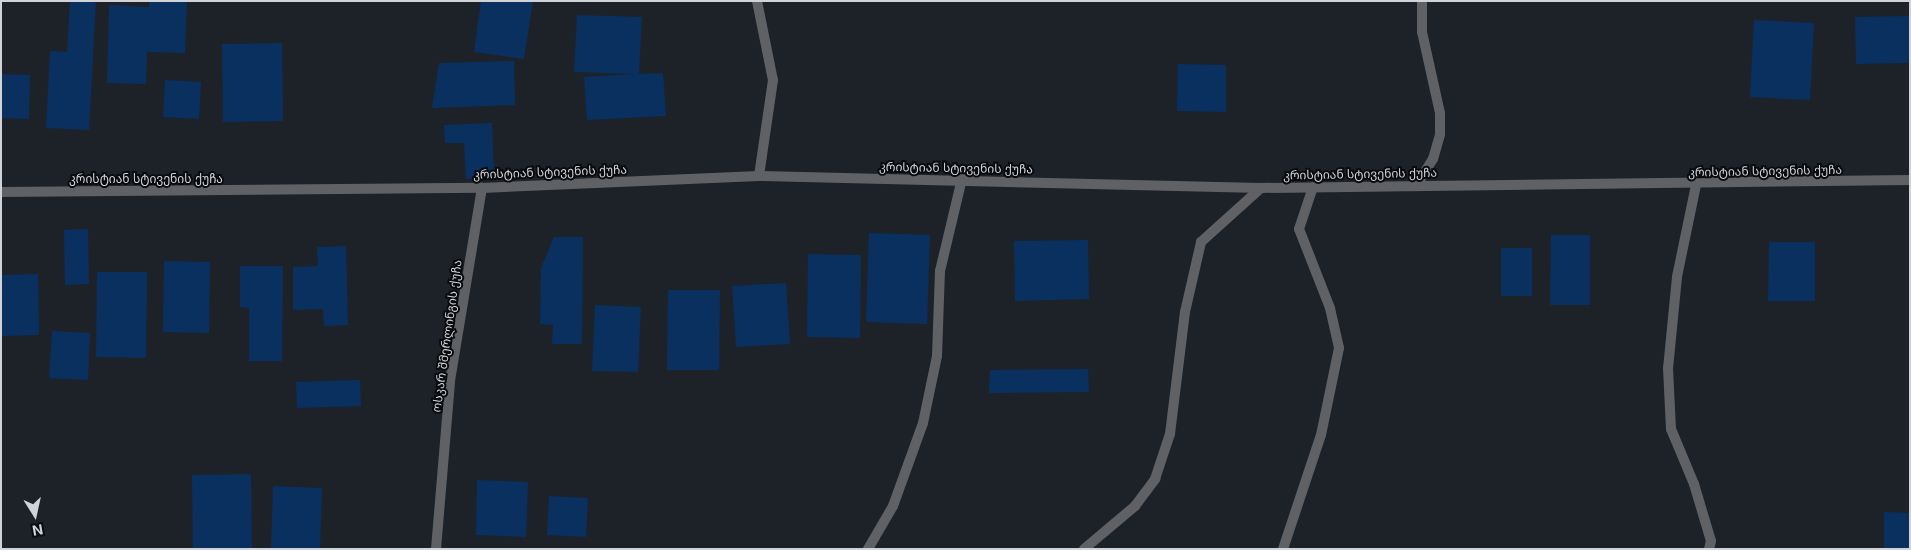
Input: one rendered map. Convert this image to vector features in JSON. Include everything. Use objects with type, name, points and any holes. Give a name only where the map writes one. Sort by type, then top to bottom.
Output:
[{"type":"street","points":[[757,1],[773,80],[759,176]]},
{"type":"street","points":[[1416,186],[1433,159],[1440,134],[1440,114],[1422,32],[1422,1]]},
{"type":"street","name":"კრისტიან სტივენის ქუჩა","points":[[1,192],[482,188],[759,176],[962,179],[1261,188],[1696,185],[1910,180]]},
{"type":"street","points":[[868,549],[893,506],[923,423],[937,356],[940,271],[962,179]]},
{"type":"street","points":[[1696,185],[1677,276],[1668,368],[1671,429],[1694,484],[1711,541],[1709,549]]},
{"type":"street","points":[[1283,549],[1321,435],[1339,348],[1330,308],[1300,229],[1313,187]]},
{"type":"street","name":"ოსკარ შმერლინგის ქუჩა","points":[[436,549],[450,381],[482,188]]},
{"type":"street","points":[[1084,549],[1135,506],[1155,479],[1170,434],[1185,312],[1201,242],[1261,188]]},
{"type":"building","points":[[70,1],[96,1],[89,130],[46,128],[50,51],[67,52]]},
{"type":"building","points":[[149,1],[187,1],[185,53],[147,52],[146,84],[107,83],[109,5],[149,7]]},
{"type":"building","points":[[481,1],[533,1],[524,59],[474,52]]},
{"type":"building","points":[[577,15],[642,17],[639,74],[663,73],[666,116],[587,120],[584,77],[636,74],[574,72]]},
{"type":"building","points":[[1910,16],[1910,63],[1856,64],[1855,17]]},
{"type":"building","points":[[1754,20],[1814,23],[1810,100],[1750,97]]},
{"type":"building","points":[[282,43],[283,121],[223,122],[222,44]]},
{"type":"building","points":[[514,61],[515,105],[432,108],[439,63]]},
{"type":"building","points":[[1178,64],[1226,65],[1226,112],[1177,111]]},
{"type":"building","points":[[1,74],[30,75],[29,119],[1,118]]},
{"type":"building","points":[[165,80],[201,82],[199,119],[163,117]]},
{"type":"building","points":[[492,123],[494,178],[466,179],[464,143],[445,143],[444,125]]},
{"type":"building","points":[[88,229],[89,284],[65,285],[64,230]]},
{"type":"building","points":[[869,233],[930,235],[927,324],[866,322]]},
{"type":"building","points":[[1551,235],[1590,235],[1590,305],[1550,305]]},
{"type":"building","points":[[554,237],[583,237],[582,344],[552,344],[553,325],[540,324],[541,268]]},
{"type":"building","points":[[1088,240],[1089,299],[1015,301],[1014,241]]},
{"type":"building","points":[[1769,242],[1815,242],[1815,301],[1768,301]]},
{"type":"building","points":[[346,246],[348,325],[324,326],[323,309],[293,310],[293,267],[318,266],[317,247]]},
{"type":"building","points":[[1501,248],[1532,248],[1532,296],[1501,296]]},
{"type":"building","points":[[808,254],[861,255],[860,338],[807,337]]},
{"type":"building","points":[[164,261],[210,262],[209,333],[163,332]]},
{"type":"building","points":[[240,266],[283,266],[282,361],[249,361],[249,308],[240,307]]},
{"type":"building","points":[[97,272],[147,272],[146,358],[96,357]]},
{"type":"building","points":[[38,274],[39,335],[1,336],[1,275]]},
{"type":"building","points":[[786,283],[790,344],[736,347],[732,286]]},
{"type":"building","points":[[668,290],[720,290],[719,370],[667,370]]},
{"type":"building","points":[[595,305],[641,307],[638,372],[592,371]]},
{"type":"building","points":[[52,331],[90,333],[88,380],[49,378]]},
{"type":"building","points":[[1088,369],[1089,392],[989,393],[990,370]]},
{"type":"building","points":[[360,380],[361,406],[297,408],[296,382]]},
{"type":"building","points":[[251,474],[252,549],[193,549],[192,475]]},
{"type":"building","points":[[477,480],[528,482],[526,537],[476,535]]},
{"type":"building","points":[[273,486],[322,488],[320,549],[271,549]]},
{"type":"building","points":[[549,496],[588,498],[586,537],[547,535]]},
{"type":"building","points":[[1884,512],[1910,513],[1910,549],[1884,549]]}]
